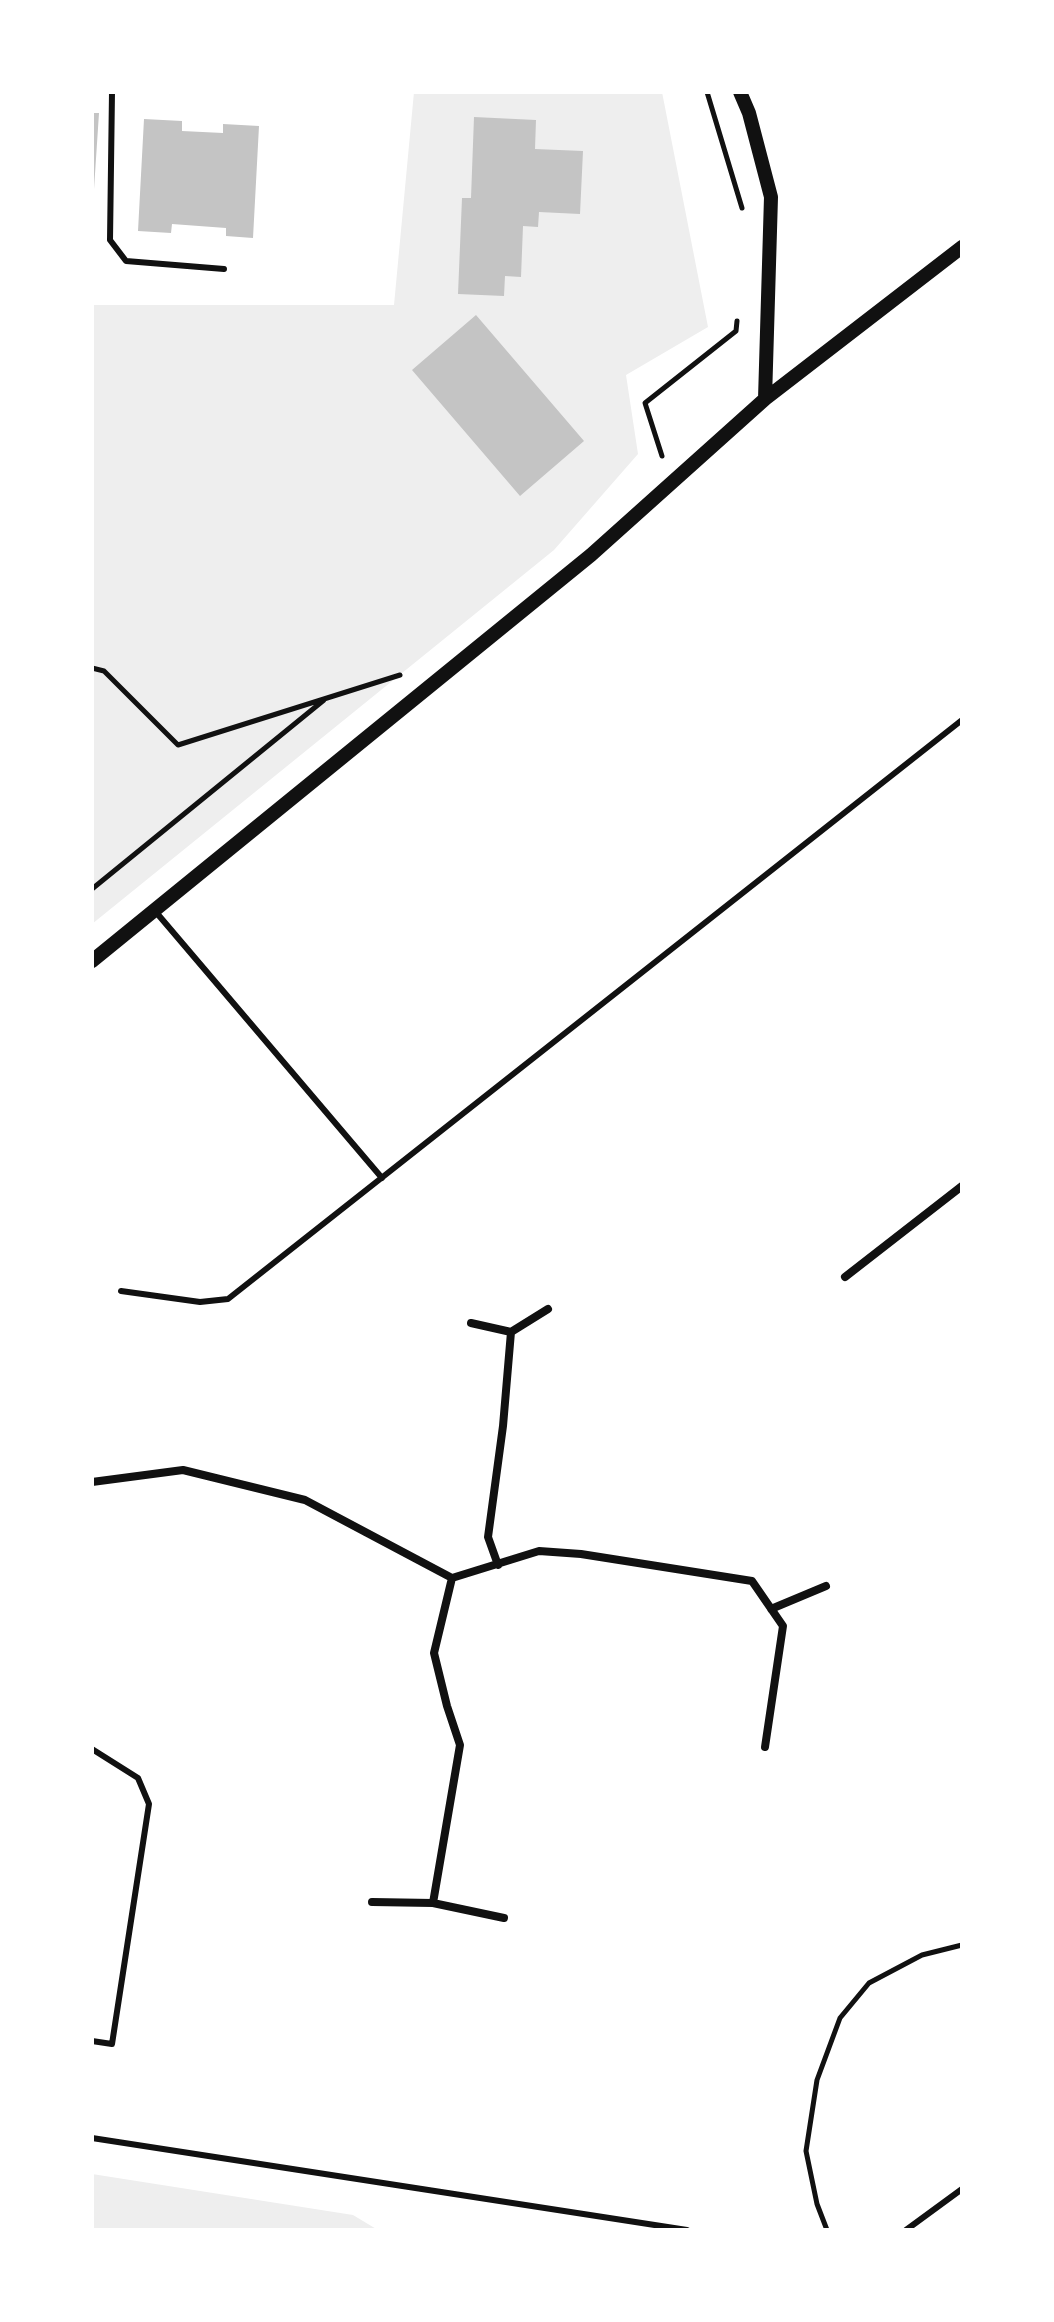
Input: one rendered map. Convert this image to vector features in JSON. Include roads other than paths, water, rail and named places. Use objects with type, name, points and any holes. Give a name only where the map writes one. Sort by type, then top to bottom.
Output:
[{"type":"street","points":[[740,92],[749,113],[771,197],[765,399]]},
{"type":"street","points":[[92,961],[591,555],[765,399],[962,247]]},
{"type":"street","points":[[845,1277],[962,1186]]},
{"type":"street","points":[[471,1323],[511,1332],[548,1309]]},
{"type":"street","points":[[498,1565],[488,1537],[503,1426],[511,1332]]},
{"type":"street","points":[[92,1482],[183,1470],[305,1500],[452,1578],[539,1551],[581,1554],[752,1581],[783,1626],[765,1747]]},
{"type":"street","points":[[433,1903],[460,1745],[434,1653],[452,1578]]},
{"type":"street","points":[[771,1609],[826,1586]]},
{"type":"street","points":[[372,1902],[433,1903],[504,1918]]},
{"type":"lane","points":[[112,92],[110,240],[126,261],[224,269]]},
{"type":"lane","points":[[121,1291],[200,1302],[228,1299],[962,720]]},
{"type":"lane","points":[[155,911],[382,1178]]},
{"type":"lane","points":[[92,1749],[138,1778],[149,1804],[112,2044],[92,2041]]},
{"type":"lane","points":[[92,2138],[687,2230]]},
{"type":"lane","points":[[906,2230],[962,2189]]}]
